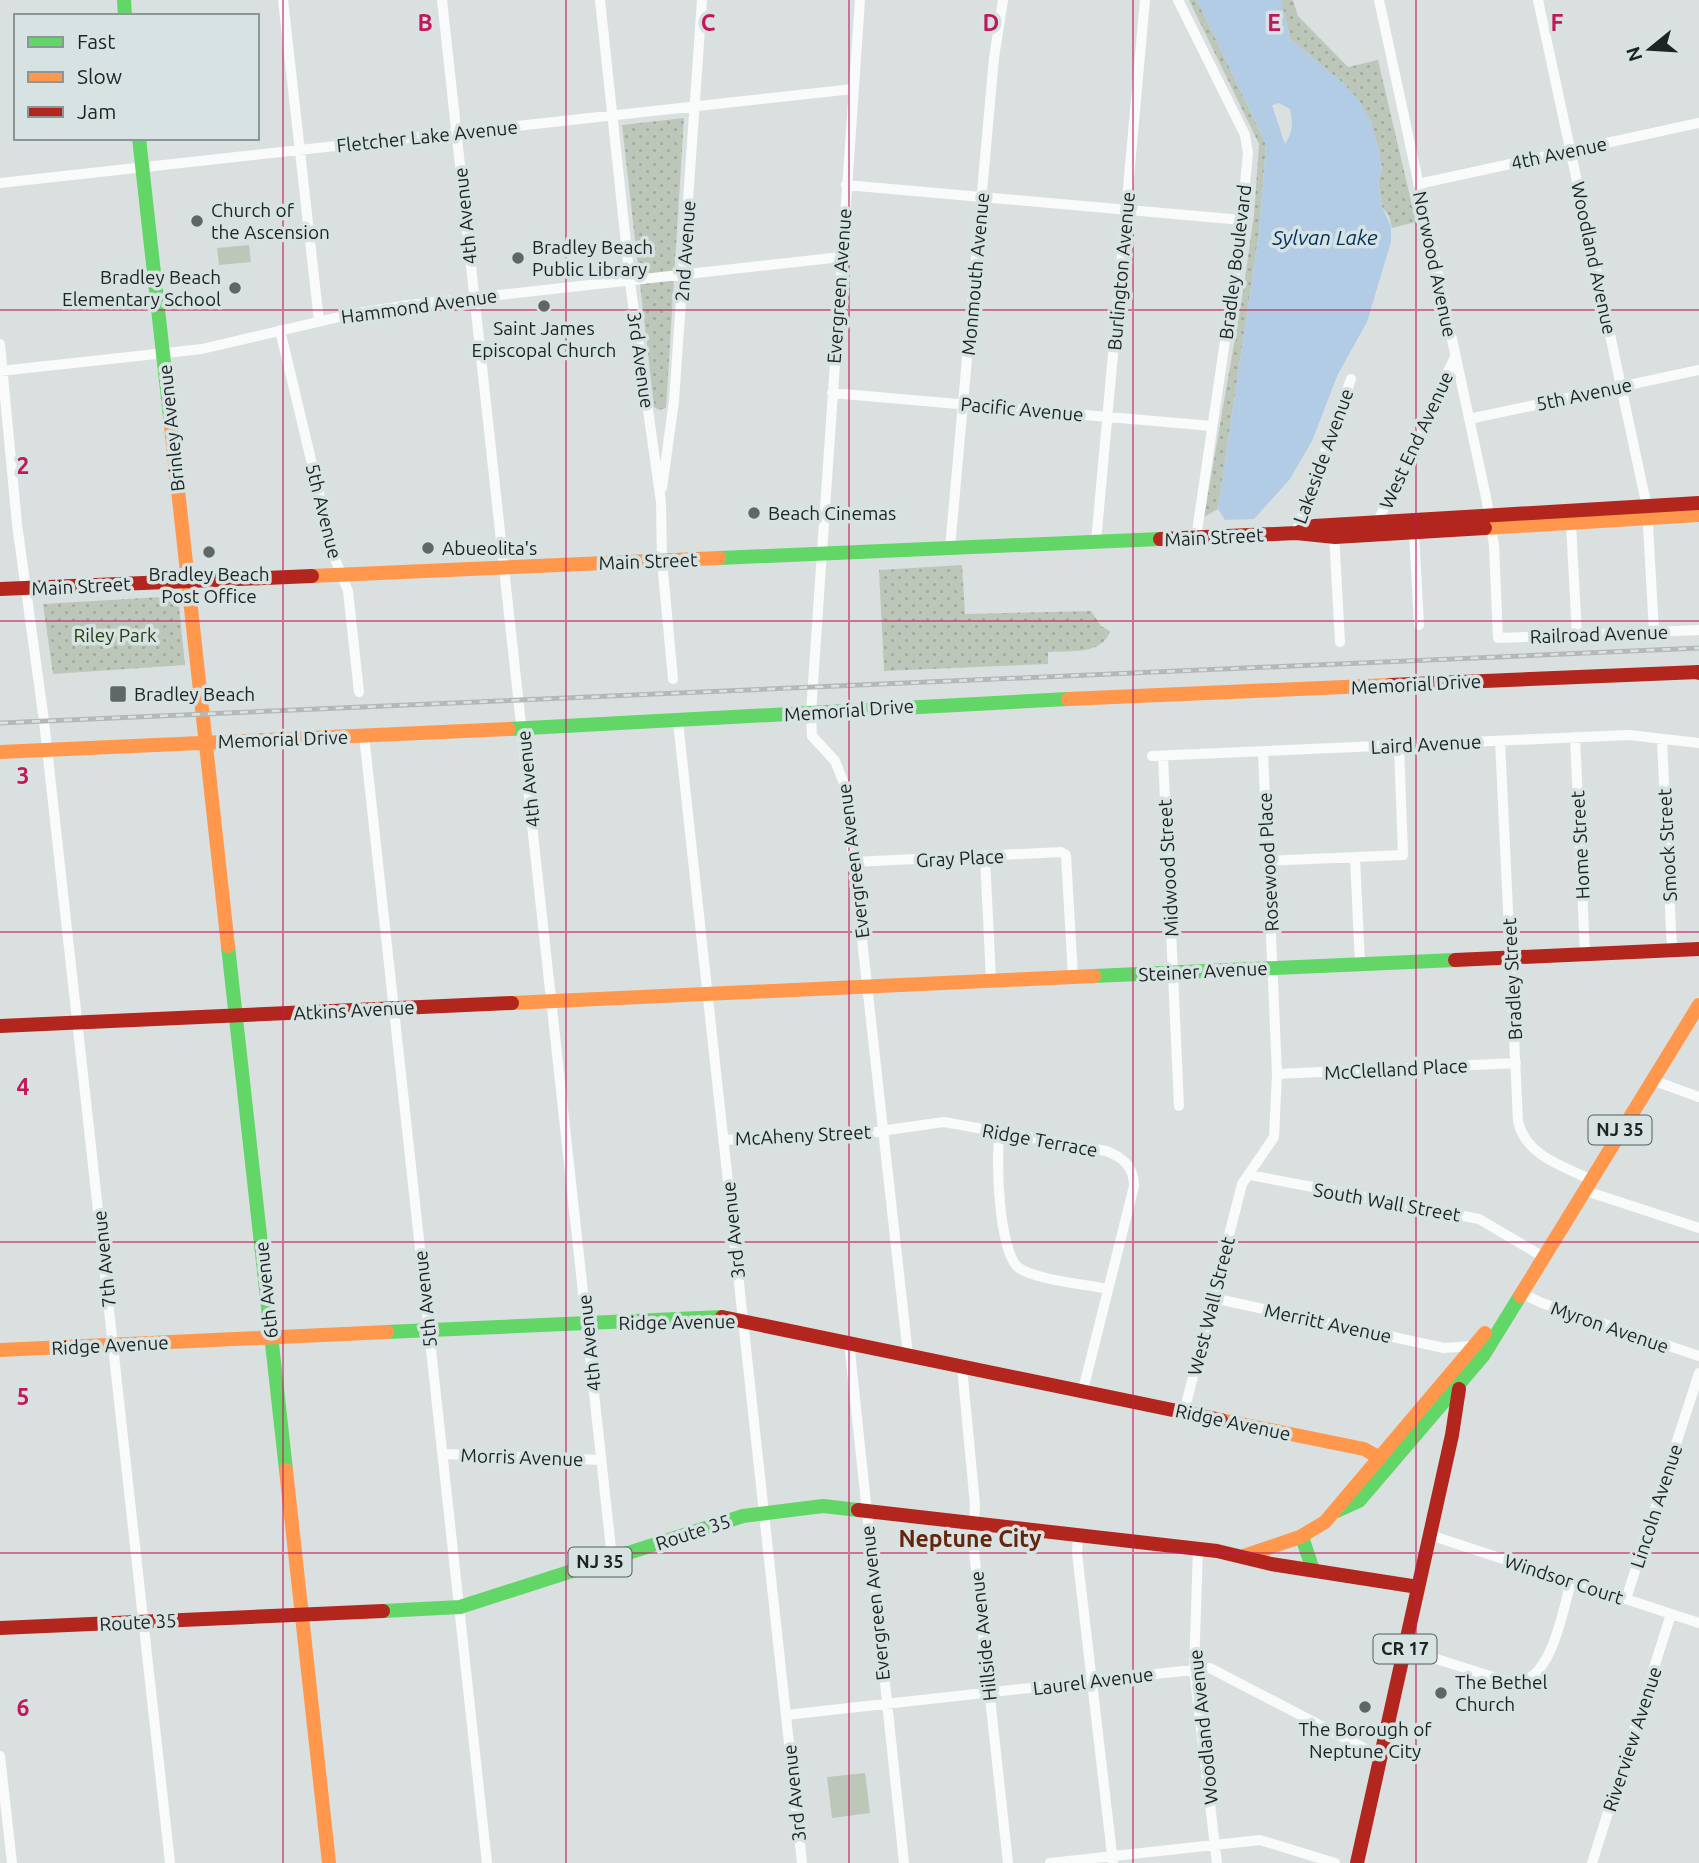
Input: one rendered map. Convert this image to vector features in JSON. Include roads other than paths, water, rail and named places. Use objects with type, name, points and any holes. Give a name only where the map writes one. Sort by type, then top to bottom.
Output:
[{"type":"street","points":[[282,0],[318,321]]},
{"type":"street","name":"4th Avenue","points":[[442,0],[612,1558]]},
{"type":"street","name":"3rd Avenue","points":[[600,0],[630,281],[660,502],[662,561],[673,679]]},
{"type":"street","name":"2nd Avenue","points":[[660,502],[674,401],[702,0]]},
{"type":"street","name":"Evergreen Avenue","points":[[860,0],[811,712],[812,736],[835,761],[843,775],[908,1355]]},
{"type":"street","name":"Monmouth Avenue","points":[[950,548],[994,58],[1003,0]]},
{"type":"street","name":"Burlington Avenue","points":[[1097,542],[1145,0]]},
{"type":"street","name":"Bradley Boulevard","points":[[1178,0],[1248,143],[1242,220],[1196,538]]},
{"type":"street","name":"Norwood Avenue","points":[[1379,0],[1490,522],[1498,638]]},
{"type":"street","name":"Woodland Avenue","points":[[1538,0],[1647,512],[1654,632]]},
{"type":"street","name":"Fletcher Lake Avenue","points":[[0,183],[853,89]]},
{"type":"street","name":"4th Avenue","points":[[1418,184],[1699,123]]},
{"type":"street","name":"Brinley Avenue","points":[[139,140],[203,717]]},
{"type":"street","points":[[846,185],[1242,220]]},
{"type":"street","name":"Hammond Avenue","points":[[1,371],[202,349],[318,321],[409,305],[841,257]]},
{"type":"street","name":"5th Avenue","points":[[280,331],[334,556],[348,591],[359,692]]},
{"type":"street","name":"7th Avenue","points":[[0,344],[1,371],[47,744],[170,1863]]},
{"type":"street","name":"West End Avenue","points":[[1377,523],[1455,357]]},
{"type":"street","name":"5th Avenue","points":[[1469,419],[1699,370]]},
{"type":"street","name":"Lakeside Avenue","points":[[1296,533],[1351,379]]},
{"type":"street","name":"Pacific Avenue","points":[[832,393],[1212,426]]},
{"type":"street","name":"Main Street","points":[[1334,531],[1377,523],[1571,524],[1699,503]]},
{"type":"street","name":"Main Street","points":[[0,589],[1334,531],[1414,532],[1490,522],[1647,512],[1699,514]]},
{"type":"street","points":[[1571,524],[1577,635]]},
{"type":"street","points":[[1334,531],[1340,642]]},
{"type":"street","points":[[1414,532],[1419,625]]},
{"type":"street","name":"Railroad Avenue","points":[[1498,638],[1699,630]]},
{"type":"street","name":"Memorial Drive","points":[[0,752],[47,744],[364,736],[678,722],[928,704],[1698,672]]},
{"type":"street","name":"6th Avenue","points":[[203,717],[329,1863]]},
{"type":"street","name":"3rd Avenue","points":[[678,722],[802,1863]]},
{"type":"street","name":"Laird Avenue","points":[[1152,757],[1629,735],[1699,743]]},
{"type":"street","name":"5th Avenue","points":[[364,736],[487,1863]]},
{"type":"street","name":"Home Street","points":[[1575,737],[1585,954]]},
{"type":"street","name":"Smock Street","points":[[1662,740],[1672,950]]},
{"type":"street","name":"Bradley Street","points":[[1500,741],[1518,1121],[1525,1140],[1587,1184]]},
{"type":"street","points":[[1267,862],[1403,855],[1399,746]]},
{"type":"street","name":"Rosewood Place","points":[[1250,1175],[1274,1137],[1277,1074],[1263,752]]},
{"type":"street","name":"Midwood Street","points":[[1163,756],[1179,1106]]},
{"type":"street","name":"Gray Place","points":[[852,862],[1066,855],[1073,977]]},
{"type":"street","points":[[985,857],[991,980]]},
{"type":"street","points":[[1355,858],[1360,964]]},
{"type":"street","name":"Steiner Avenue","points":[[707,993],[1699,949]]},
{"type":"street","name":"Atkins Avenue","points":[[0,1026],[707,993]]},
{"type":"street","name":"NJ 35","points":[[1337,1511],[1457,1370],[1481,1349],[1523,1294],[1542,1256],[1699,1005]]},
{"type":"street","name":"McClelland Place","points":[[1277,1074],[1516,1063]]},
{"type":"street","points":[[1652,1080],[1699,1097]]},
{"type":"street","name":"Ridge Terrace","points":[[883,1130],[944,1122],[1106,1152],[1128,1164],[1134,1186],[1083,1390]]},
{"type":"street","name":"McAheny Street","points":[[723,1140],[883,1130]]},
{"type":"street","points":[[1000,1133],[998,1164],[1006,1243],[1013,1262],[1027,1272],[1108,1289]]},
{"type":"street","name":"West Wall Street","points":[[1184,1412],[1242,1184],[1250,1175]]},
{"type":"street","name":"South Wall Street","points":[[1250,1175],[1479,1219],[1542,1256]]},
{"type":"street","points":[[1587,1184],[1699,1228]]},
{"type":"street","name":"NJ 35","points":[[1481,1349],[1515,1288],[1542,1256]]},
{"type":"street","name":"Myron Avenue","points":[[1523,1294],[1549,1306],[1699,1356]]},
{"type":"street","name":"Merritt Avenue","points":[[1213,1298],[1444,1348],[1481,1349]]},
{"type":"street","name":"Ridge Avenue","points":[[0,1350],[725,1317],[1364,1449],[1380,1458]]},
{"type":"street","name":"Evergreen Avenue","points":[[849,1342],[904,1863]]},
{"type":"street","points":[[1444,1348],[1455,1358],[1457,1370]]},
{"type":"street","name":"CR 17","points":[[1357,1863],[1452,1435],[1459,1386],[1481,1349]]},
{"type":"street","name":"CR 17","points":[[1452,1435],[1481,1349]]},
{"type":"street","name":"Hillside Avenue","points":[[962,1367],[974,1524],[973,1542],[1008,1863]]},
{"type":"street","name":"Lincoln Avenue","points":[[1626,1600],[1699,1373]]},
{"type":"street","name":"NJ 35","points":[[1337,1511],[1359,1501],[1459,1386]]},
{"type":"street","name":"Morris Avenue","points":[[443,1454],[601,1460]]},
{"type":"street","name":"Route 35","points":[[0,1628],[460,1607],[764,1512],[823,1506],[1244,1556],[1302,1537],[1337,1511]]},
{"type":"street","name":"Windsor Court","points":[[1430,1535],[1699,1623]]},
{"type":"street","points":[[1078,1537],[1077,1553],[1113,1860]]},
{"type":"street","points":[[1302,1537],[1314,1570]]},
{"type":"street","name":"Woodland Avenue","points":[[1198,1549],[1194,1670],[1217,1863]]},
{"type":"street","points":[[1244,1556],[1418,1587]]},
{"type":"street","points":[[1405,1649],[1513,1683],[1531,1679],[1545,1662],[1571,1582]]},
{"type":"street","name":"Riverview Avenue","points":[[1592,1863],[1671,1614]]},
{"type":"street","name":"Laurel Avenue","points":[[786,1715],[1210,1668],[1381,1757]]},
{"type":"street","points":[[0,1756],[12,1863]]},
{"type":"street","points":[[1051,1863],[1113,1860],[1215,1845],[1271,1841],[1335,1863]]},
{"type":"water","name":"Sylvan Lake","points":[[1197,0],[1281,0],[1290,39],[1343,83],[1359,100],[1370,120],[1379,149],[1382,173],[1378,180],[1382,207],[1391,226],[1391,242],[1367,322],[1338,374],[1312,441],[1290,479],[1254,519],[1225,520],[1218,509],[1259,233],[1266,144]],"holes":[[[1279,103],[1290,109],[1292,127],[1285,144],[1272,105]]]},
{"type":"railway","points":[[0,723],[1699,648]]},
{"type":"place","name":"Church of the Ascension","points":[[197,221]]},
{"type":"place","name":"Bradley Beach Public Library","points":[[518,258]]},
{"type":"place","name":"Bradley Beach Elementary School","points":[[235,288]]},
{"type":"place","name":"Saint James Episcopal Church","points":[[544,306]]},
{"type":"place","name":"Beach Cinemas","points":[[754,513]]},
{"type":"place","name":"Abueolita's","points":[[428,548]]},
{"type":"place","name":"Bradley Beach Post Office","points":[[209,552]]},
{"type":"place","name":"Bradley Beach","points":[[118,694]]},
{"type":"place","name":"The Bethel Church","points":[[1441,1693]]},
{"type":"place","name":"The Borough of Neptune City","points":[[1365,1707]]},
{"type":"district","name":"Neptune City","points":[[970,1539]]},
{"type":"park label","name":"Riley Park","points":[[115,635]]}]
